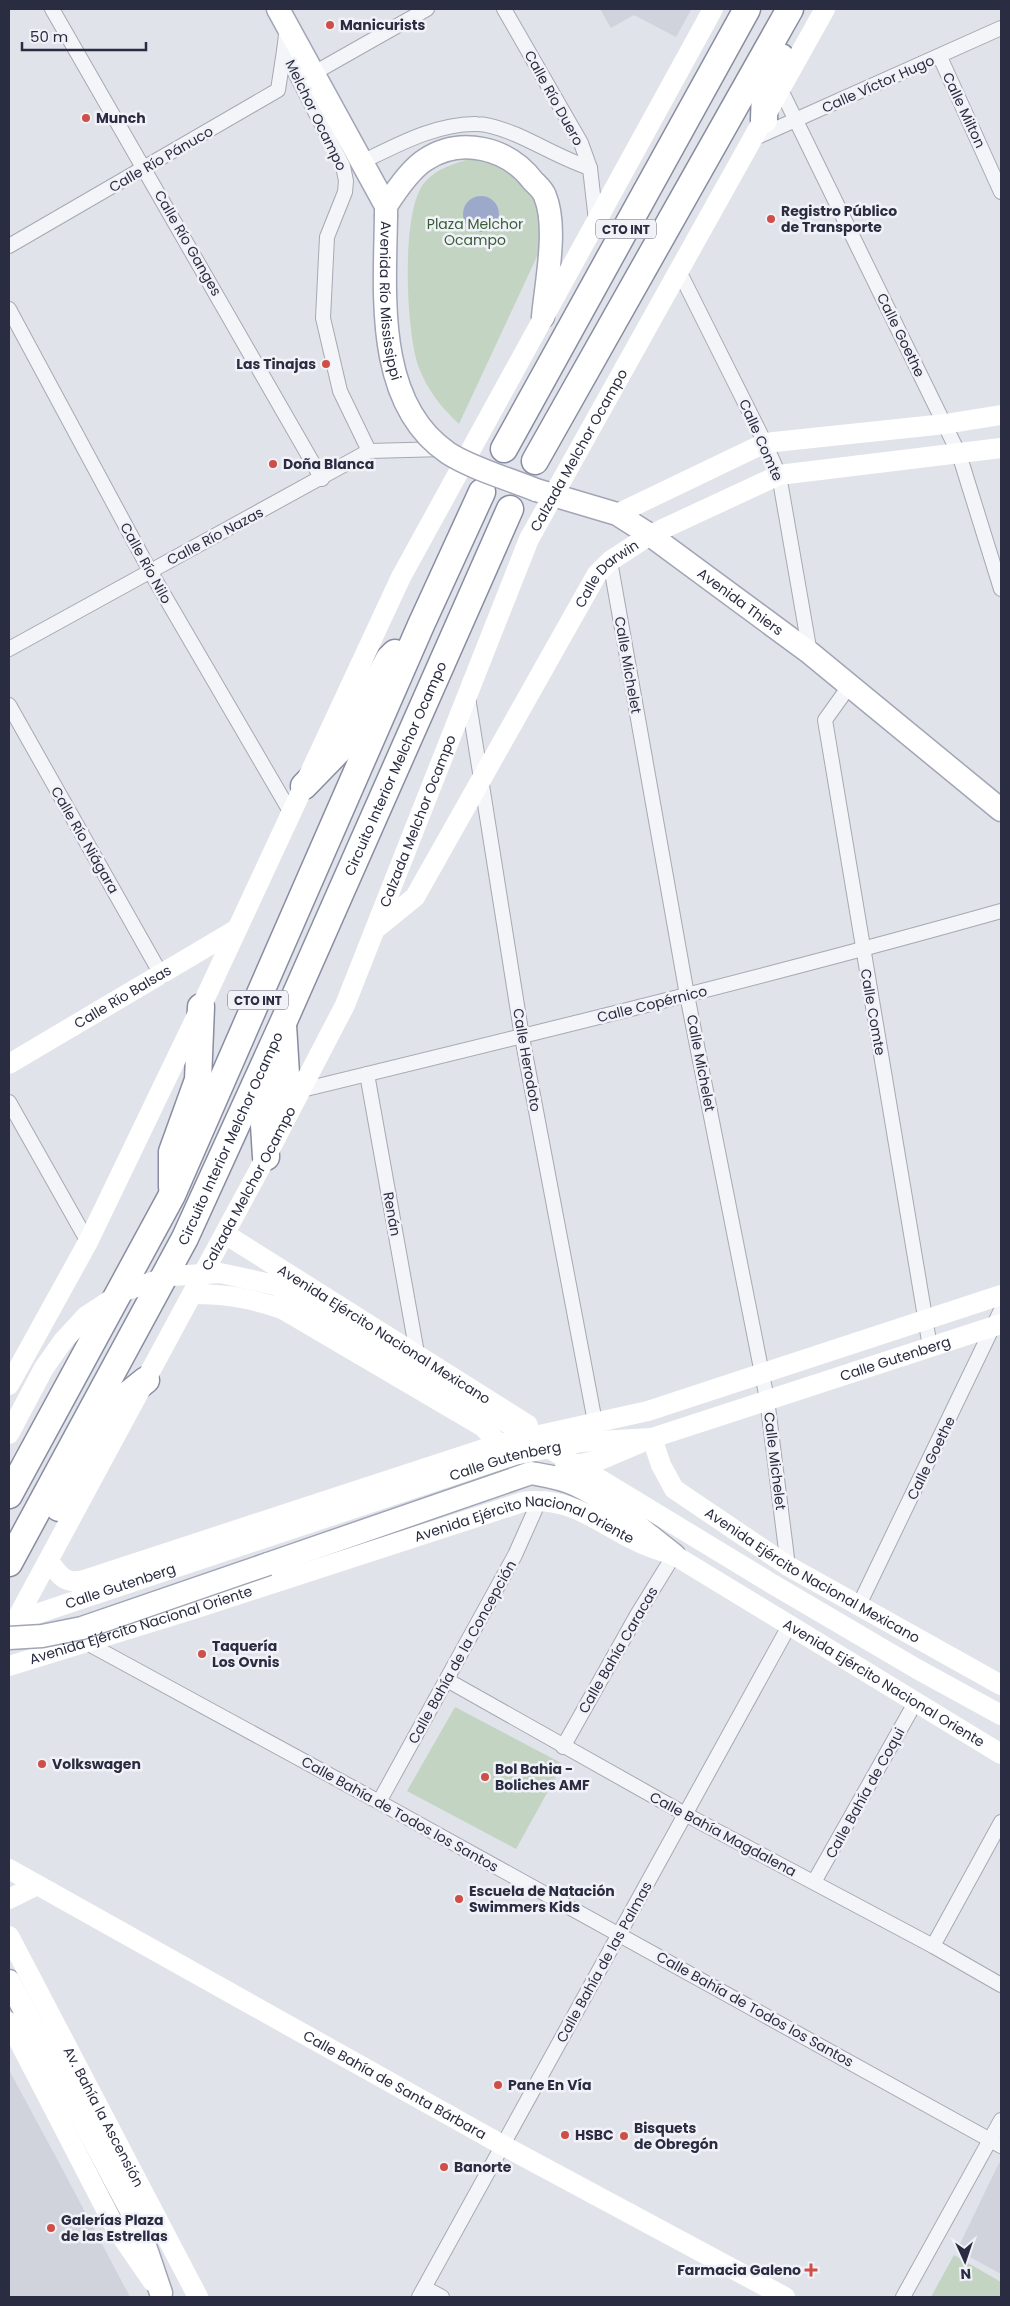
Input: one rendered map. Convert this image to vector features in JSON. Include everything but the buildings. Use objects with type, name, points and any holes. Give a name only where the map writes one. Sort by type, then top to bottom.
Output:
[{"type":"highway","name":"CTO INT","points":[[504,449],[746,9]]},
{"type":"highway","name":"CTO INT","points":[[535,461],[790,9]]},
{"type":"highway","points":[[759,129],[766,88],[806,9]]},
{"type":"highway","name":"Circuito Interior Melchor Ocampo","points":[[9,1495],[172,1195],[421,625],[482,492]]},
{"type":"highway","name":"Circuito Interior Melchor Ocampo","points":[[10,1560],[185,1238],[283,1024],[510,509]]},
{"type":"highway","points":[[304,786],[338,750],[389,659],[421,625]]},
{"type":"highway","points":[[172,1195],[172,1152],[198,1080],[201,1008]]},
{"type":"highway","points":[[266,1157],[264,1125],[286,1074],[283,1024]]},
{"type":"highway","points":[[10,1560],[49,1525],[121,1400],[146,1380]]},
{"type":"main road","name":"CTO INT","points":[[9,1385],[88,1242],[201,1008],[400,577],[713,9]]},
{"type":"main road","name":"Calzada Melchor Ocampo","points":[[11,1631],[302,1090],[345,1005],[468,696],[529,538],[544,493],[679,270],[825,9]]},
{"type":"main road","name":"Avenida Río Mississippi","points":[[283,17],[362,162],[386,211],[384,306],[386,338],[392,364],[407,405],[437,445],[447,452]]},
{"type":"main road","points":[[386,211],[397,189],[424,160],[454,148],[491,150],[510,158],[525,170],[544,195],[552,222],[543,317]]},
{"type":"main road","points":[[618,514],[765,443],[945,424],[1001,414]]},
{"type":"main road","name":"Calle Darwin","points":[[377,928],[416,897],[598,574],[610,561],[650,535],[779,475],[1001,448]]},
{"type":"main road","name":"Avenida Thiers","points":[[447,452],[544,493],[618,514],[650,535],[810,652],[1001,810]]},
{"type":"main road","name":"Calle Río Balsas","points":[[9,1064],[162,976],[237,929]]},
{"type":"main road","name":"Avenida Ejército Nacional Mexicano","points":[[225,1234],[417,1353],[542,1434]]},
{"type":"main road","points":[[9,1434],[44,1368],[63,1341],[86,1316],[124,1291],[170,1276],[220,1273],[275,1285],[338,1320],[764,1579],[917,1669],[1001,1715]]},
{"type":"main road","points":[[193,1294],[216,1294],[250,1298],[282,1309],[483,1427],[499,1444]]},
{"type":"main road","name":"Calle Gutenberg","points":[[11,1631],[175,1560],[499,1444],[648,1411],[1001,1295]]},
{"type":"main road","name":"Calle Gutenberg","points":[[48,1560],[61,1578],[75,1582],[175,1560],[514,1455],[582,1442],[652,1438],[930,1347],[999,1320]]},
{"type":"main road","points":[[11,1631],[42,1636],[82,1628],[531,1474],[600,1460],[652,1438]]},
{"type":"main road","name":"Avenida Ejército Nacional Mexicano","points":[[652,1438],[660,1465],[674,1489],[788,1566],[999,1679]]},
{"type":"main road","points":[[531,1474],[560,1478],[577,1485],[596,1496],[674,1555]]},
{"type":"main road","name":"Avenida Ejército Nacional Oriente","points":[[9,1666],[194,1609],[523,1502],[540,1499],[570,1505],[634,1540],[674,1555],[1001,1754]]},
{"type":"main road","points":[[175,1560],[194,1609]]},
{"type":"main road","name":"Calle Bahía de Santa Bárbara","points":[[9,1869],[504,2146],[785,2297]]},
{"type":"main road","points":[[9,1899],[37,1885]]},
{"type":"main road","name":"Av. Bahía la Ascensión","points":[[9,1936],[198,2297]]},
{"type":"main road","points":[[9,1981],[16,2015],[137,2222],[162,2295]]},
{"type":"street","name":"Calle Río Ganges","points":[[52,9],[322,479]]},
{"type":"street","points":[[314,72],[427,9]]},
{"type":"street","name":"Calle Río Duero","points":[[504,9],[581,143],[590,168],[596,221]]},
{"type":"street","name":"Melchor Ocampo","points":[[283,17],[284,50],[343,166],[346,181],[345,192],[327,236],[323,318],[340,391],[369,451]]},
{"type":"street","name":"Calle Víctor Hugo","points":[[759,129],[794,120],[1001,28]]},
{"type":"street","name":"Calle Río Pánuco","points":[[9,246],[278,90],[284,50]]},
{"type":"street","name":"Calle Milton","points":[[940,56],[1001,192]]},
{"type":"street","name":"Calle Goethe","points":[[781,90],[794,120],[945,424],[958,454],[1001,590]]},
{"type":"street","points":[[362,162],[418,136],[456,125],[479,124],[517,135],[574,163],[590,168]]},
{"type":"street","name":"Calle Comte","points":[[679,270],[779,475],[810,652]]},
{"type":"street","name":"Calle Río Nilo","points":[[9,309],[150,571],[291,813]]},
{"type":"street","points":[[369,451],[471,448]]},
{"type":"street","name":"Calle Río Nazas","points":[[9,649],[322,479],[369,451]]},
{"type":"street","name":"Calle Michelet","points":[[610,561],[687,995],[767,1399],[788,1566]]},
{"type":"street","name":"Calle Comte","points":[[850,685],[825,720],[862,950],[927,1318],[930,1347]]},
{"type":"street","name":"Calle Herodoto","points":[[468,696],[522,1037],[595,1422]]},
{"type":"street","name":"Calle Río Niágara","points":[[9,705],[162,976]]},
{"type":"street","name":"Calle Copérnico","points":[[302,1090],[687,995],[862,950],[1001,911]]},
{"type":"street","name":"Renán","points":[[367,1074],[417,1353]]},
{"type":"street","points":[[9,1102],[88,1242]]},
{"type":"street","name":"Calle Goethe","points":[[859,1605],[999,1320]]},
{"type":"street","name":"Calle Bahía de la Concepción","points":[[379,1802],[515,1555],[540,1499]]},
{"type":"street","name":"Calle Bahía Caracas","points":[[563,1747],[637,1615],[674,1555]]},
{"type":"street","name":"Calle Bahía de las Palmas","points":[[422,2293],[789,1626]]},
{"type":"street","name":"Calle Bahía de Todos los Santos","points":[[87,1643],[996,2143]]},
{"type":"street","name":"Calle Bahía Magdalena","points":[[447,1680],[563,1747],[933,1946],[1001,1985]]},
{"type":"street","name":"Calle Bahía de Coqui","points":[[814,1882],[915,1703]]},
{"type":"street","points":[[933,1946],[1001,1822]]},
{"type":"street","points":[[903,2297],[996,2143],[1001,2120]]},
{"type":"street","points":[[422,2293],[442,2297]]},
{"type":"shaded area","points":[[600,9],[691,10],[676,37],[634,15],[611,28]]},
{"type":"shaded area","name":"Galerías Plaza de las Estrellas","points":[[9,2070],[57,2159],[130,2297],[9,2297]]},
{"type":"shaded area","points":[[999,2163],[1001,2164],[1001,2274],[957,2250]]},
{"type":"green space","name":"Plaza Melchor Ocampo","points":[[472,158],[501,163],[532,192],[541,216],[540,250],[459,424],[446,411],[427,384],[414,352],[409,302],[409,244],[417,196],[425,182],[440,170]]},
{"type":"green space","name":"Bol Bahia - Boliches AMF","points":[[455,1707],[563,1764],[516,1849],[407,1791]]},
{"type":"green space","points":[[954,2255],[1001,2282],[1001,2297],[931,2297]]},
{"type":"water","points":[[481,196],[488,197],[494,201],[498,207],[498,221],[494,227],[488,231],[481,232],[474,231],[468,227],[464,221],[463,214],[464,207],[468,201],[474,197]]},
{"type":"place","name":"Manicurists","points":[[330,25]]},
{"type":"place","name":"Munch","points":[[86,118]]},
{"type":"place","name":"Registro Público de Transporte","points":[[771,219]]},
{"type":"place","name":"Las Tinajas","points":[[326,364]]},
{"type":"place","name":"Doña Blanca","points":[[273,464]]},
{"type":"place","name":"Taquería Los Ovnis","points":[[202,1654]]},
{"type":"place","name":"Volkswagen","points":[[42,1764]]},
{"type":"place","name":"Bol Bahia - Boliches AMF","points":[[485,1777]]},
{"type":"place","name":"Escuela de Natación Swimmers Kids","points":[[459,1899]]},
{"type":"place","name":"Pane En Vía","points":[[498,2085]]},
{"type":"place","name":"HSBC","points":[[565,2135]]},
{"type":"place","name":"Bisquets de Obregón","points":[[624,2136]]},
{"type":"place","name":"Banorte","points":[[444,2167]]},
{"type":"place","name":"Galerías Plaza de las Estrellas","points":[[51,2228]]},
{"type":"place","name":"Farmacia Galeno","points":[[811,2270]]}]
